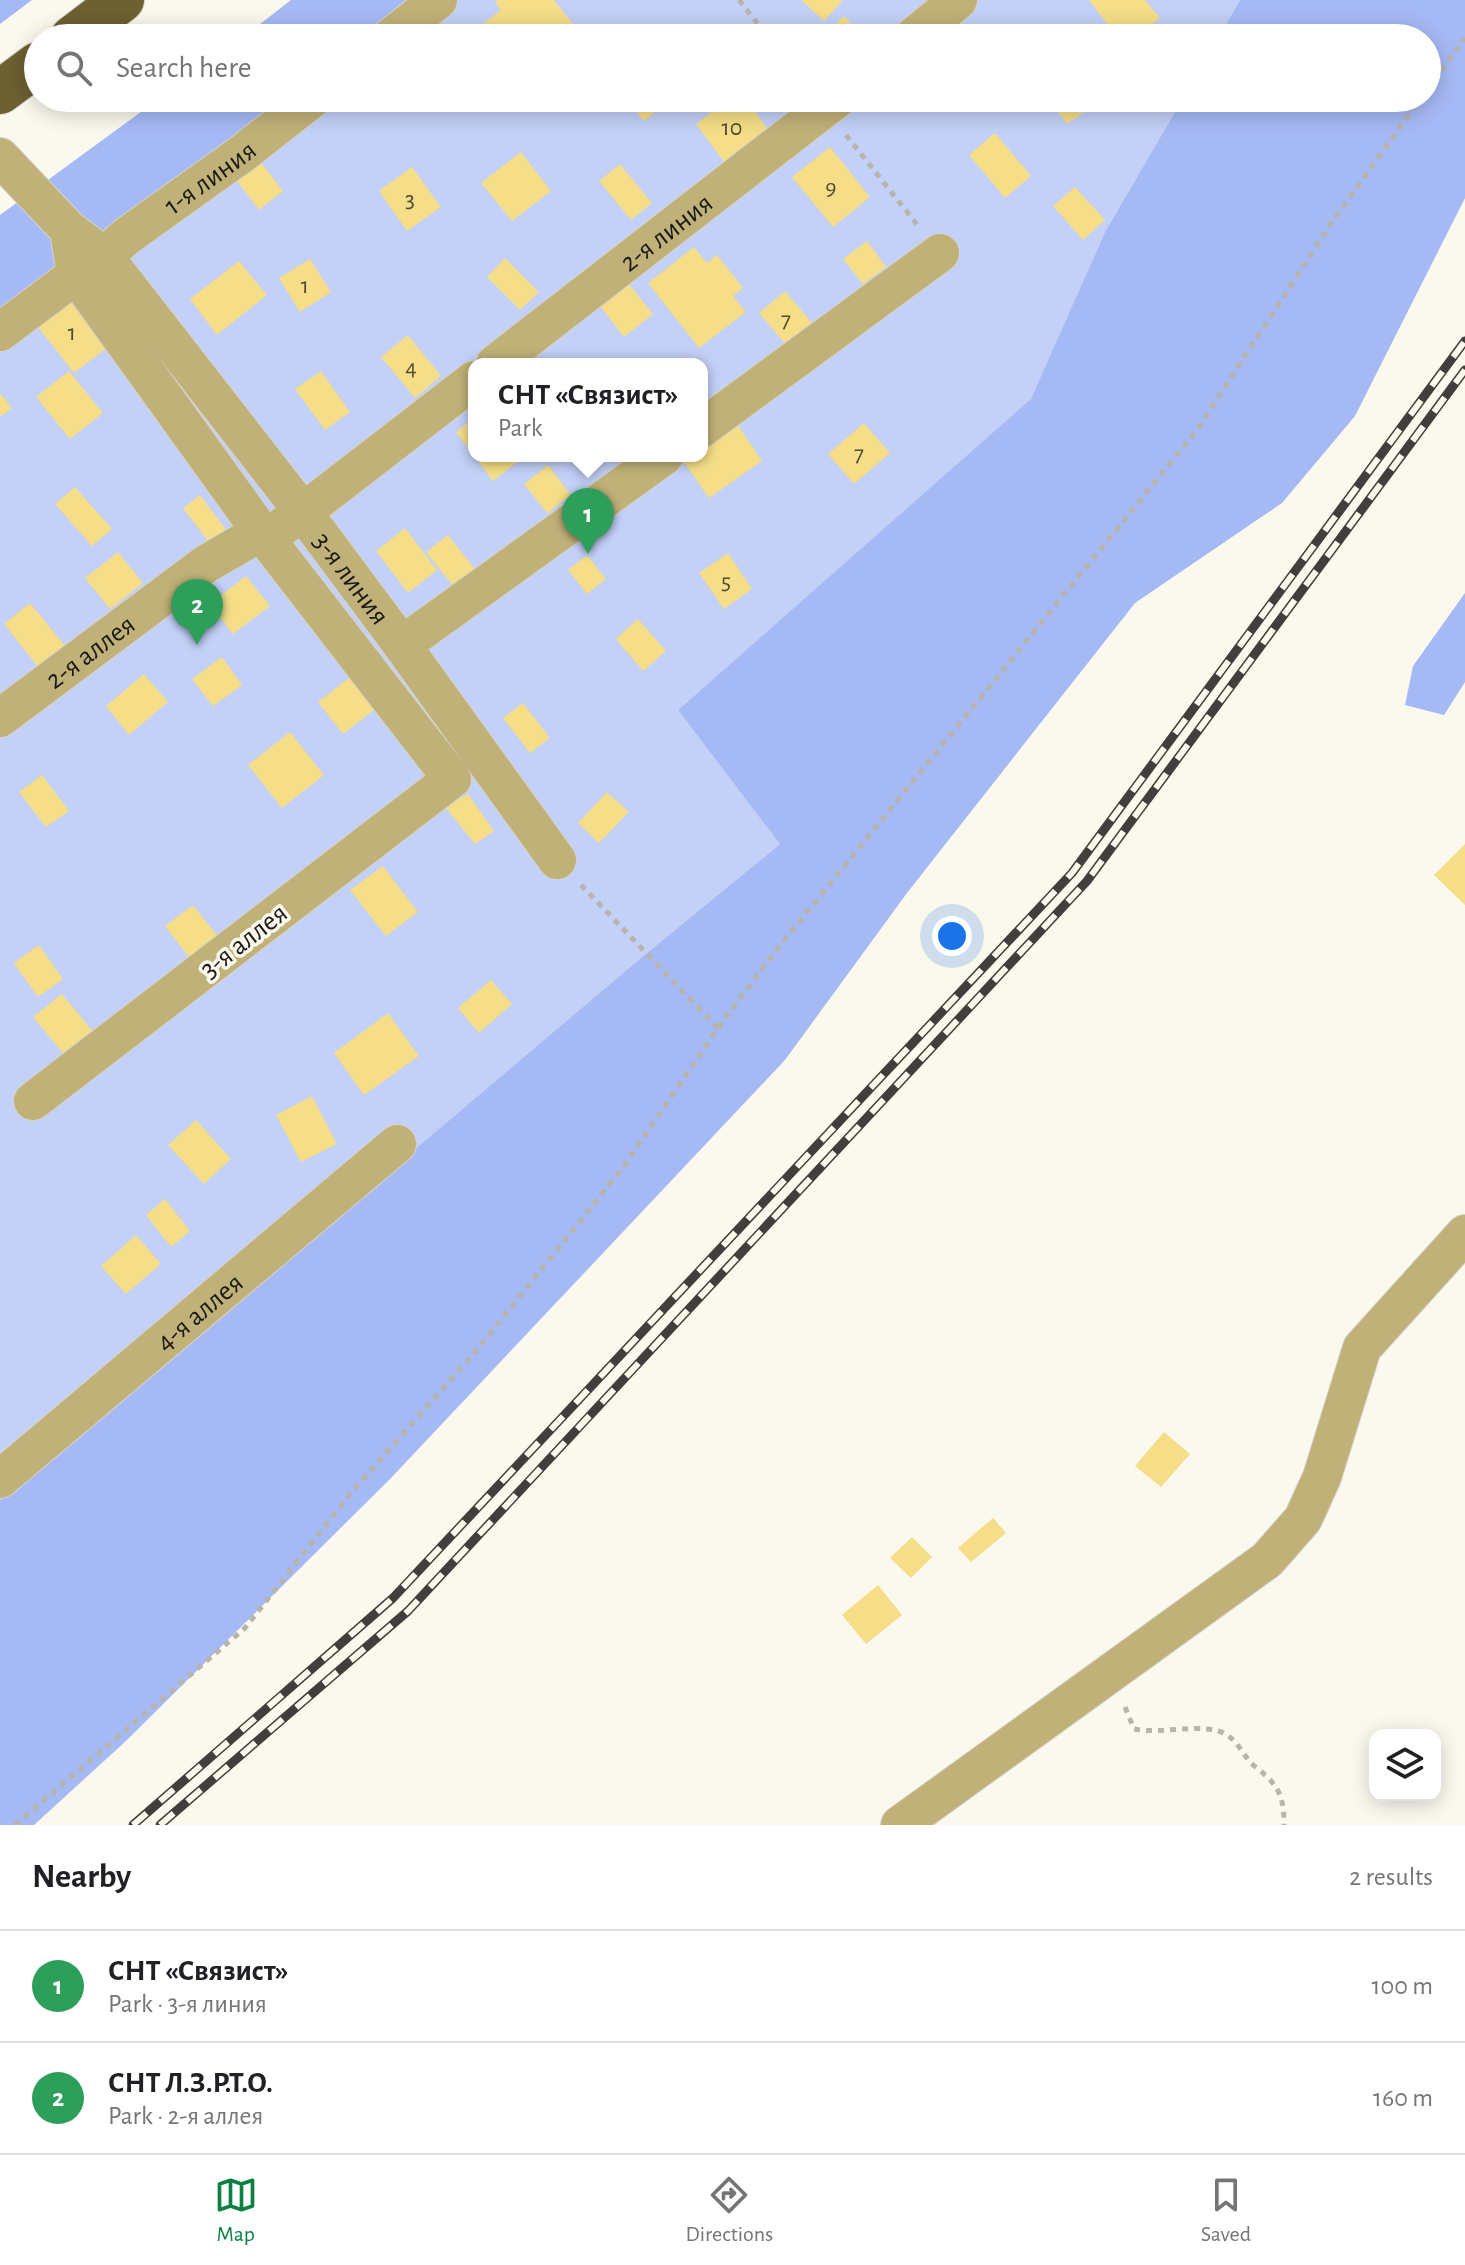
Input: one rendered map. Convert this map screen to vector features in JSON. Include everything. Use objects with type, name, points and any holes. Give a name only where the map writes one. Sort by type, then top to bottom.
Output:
[{"type":"highway","points":[[90,24],[122,0]]},
{"type":"highway","points":[[0,92],[24,74]]},
{"type":"street","points":[[408,24],[438,0]]},
{"type":"street","points":[[929,24],[958,0]]},
{"type":"street","name":"1-я линия","points":[[0,332],[295,112]]},
{"type":"street","name":"2-я линия","points":[[503,358],[820,112]]},
{"type":"street","points":[[0,157],[69,230],[261,532],[275,532],[468,385]]},
{"type":"street","points":[[708,424],[940,253]]},
{"type":"street","name":"3-я линия","points":[[90,266],[303,512],[402,645],[656,462]]},
{"type":"street","name":"2-я аллея","points":[[0,718],[206,564],[261,532]]},
{"type":"street","name":"3-я аллея","points":[[33,1101],[452,779],[261,532]]},
{"type":"street","points":[[402,645],[557,860]]},
{"type":"street","name":"4-я аллея","points":[[0,1479],[397,1144]]},
{"type":"street","points":[[900,1825],[1267,1560],[1303,1519],[1322,1477],[1362,1348],[1465,1234]]},
{"type":"path","points":[[739,0],[758,24]]},
{"type":"path","points":[[1441,71],[1465,38]]},
{"type":"path","points":[[838,112],[940,253]]},
{"type":"path","points":[[15,1825],[245,1628],[350,1494],[476,1351],[624,1166],[718,1028],[774,953],[1197,430],[1332,222],[1411,112]]},
{"type":"path","points":[[557,860],[718,1028]]},
{"type":"path","points":[[1110,1673],[1134,1729],[1147,1732],[1210,1730],[1224,1733],[1242,1748],[1251,1763],[1279,1789],[1284,1805],[1284,1825]]},
{"type":"shaded area","points":[[0,0],[32,0],[0,24]]},
{"type":"shaded area","points":[[291,0],[425,0],[395,24],[260,24]]},
{"type":"shaded area","points":[[425,0],[1240,0],[1226,24],[395,24]]},
{"type":"shaded area","points":[[1240,0],[1465,0],[1465,198],[1355,416],[1282,503],[1135,603],[907,893],[785,1060],[390,1479],[127,1740],[34,1825],[0,1825],[0,1500],[780,844],[678,710],[1031,399],[1105,232],[1175,112],[1441,112],[1441,24],[1226,24]]},
{"type":"shaded area","points":[[141,112],[283,112],[0,333],[0,215]]},
{"type":"shaded area","points":[[283,112],[1175,112],[1105,232],[1032,399],[678,710],[781,843],[0,1500],[0,333]]},
{"type":"shaded area","points":[[1465,593],[1465,682],[1444,715],[1405,705],[1413,666]]},
{"type":"building","points":[[554,0],[573,24],[483,24],[501,10],[495,2]]},
{"type":"building","points":[[801,0],[843,0],[824,21]]},
{"type":"building","points":[[1089,0],[1145,0],[1160,18],[1152,24],[1107,24]]},
{"type":"building","points":[[844,16],[851,24],[835,24]]},
{"type":"building","points":[[637,112],[655,112],[644,121]]},
{"type":"building","points":[[712,112],[755,112],[769,131],[725,163],[696,124]]},
{"type":"building","points":[[1058,112],[1084,112],[1067,124]]},
{"type":"building","points":[[995,133],[1031,176],[1005,198],[969,155]]},
{"type":"building","points":[[830,147],[870,197],[833,227],[792,177]]},
{"type":"building","points":[[521,152],[551,191],[512,221],[481,183]]},
{"type":"building","points":[[259,160],[283,191],[259,210],[235,178]]},
{"type":"building","points":[[620,164],[652,203],[631,220],[599,181]]},
{"type":"building","points":[[412,167],[441,207],[407,231],[379,191]]},
{"type":"building","points":[[1075,187],[1105,220],[1083,240],[1053,206]]},
{"type":"building","points":[[867,241],[886,267],[863,284],[843,259]]},
{"type":"building","points":[[694,247],[707,263],[717,255],[743,288],[733,296],[746,312],[699,348],[648,283]]},
{"type":"building","points":[[505,258],[539,292],[520,310],[487,277]]},
{"type":"building","points":[[310,259],[331,292],[300,312],[279,278]]},
{"type":"building","points":[[239,261],[267,295],[217,335],[190,299]]},
{"type":"building","points":[[629,284],[653,314],[624,337],[600,306]]},
{"type":"building","points":[[71,291],[112,344],[74,373],[33,321]]},
{"type":"building","points":[[785,291],[813,324],[787,346],[759,313]]},
{"type":"building","points":[[408,335],[441,376],[415,398],[381,357]]},
{"type":"building","points":[[69,371],[103,413],[70,439],[36,397]]},
{"type":"building","points":[[321,371],[350,412],[325,430],[295,389]]},
{"type":"building","points":[[0,393],[12,408],[0,417]]},
{"type":"building","points":[[468,423],[468,448],[456,432]]},
{"type":"building","points":[[864,423],[890,453],[854,484],[828,454]]},
{"type":"building","points":[[737,424],[762,461],[709,498],[684,462],[708,462],[708,444]]},
{"type":"building","points":[[479,462],[517,462],[493,481]]},
{"type":"building","points":[[548,465],[571,495],[547,513],[524,484]]},
{"type":"building","points":[[75,487],[112,529],[92,546],[55,504]]},
{"type":"building","points":[[200,495],[228,532],[211,545],[183,508]]},
{"type":"building","points":[[405,528],[437,570],[408,593],[376,551]]},
{"type":"building","points":[[448,535],[478,573],[457,591],[426,552]]},
{"type":"building","points":[[118,552],[143,583],[110,609],[85,578]]},
{"type":"building","points":[[728,553],[752,589],[724,609],[699,573]]},
{"type":"building","points":[[587,555],[606,579],[587,594],[568,570]]},
{"type":"building","points":[[246,576],[270,606],[233,634],[210,604]]},
{"type":"building","points":[[30,603],[66,647],[39,668],[4,624]]},
{"type":"building","points":[[638,619],[666,651],[643,671],[616,639]]},
{"type":"building","points":[[222,657],[242,685],[213,706],[192,679]]},
{"type":"building","points":[[144,674],[168,702],[129,735],[106,706]]},
{"type":"building","points":[[354,674],[379,706],[343,734],[318,702]]},
{"type":"building","points":[[523,703],[550,738],[530,753],[503,718]]},
{"type":"building","points":[[290,732],[324,775],[282,808],[248,765]]},
{"type":"building","points":[[42,775],[69,811],[46,827],[19,792]]},
{"type":"building","points":[[607,792],[629,812],[599,843],[578,823]]},
{"type":"building","points":[[468,794],[494,831],[475,844],[445,807]]},
{"type":"building","points":[[1465,844],[1465,905],[1434,875]]},
{"type":"building","points":[[383,866],[418,912],[386,936],[350,890]]},
{"type":"building","points":[[193,905],[220,939],[192,961],[165,926]]},
{"type":"building","points":[[39,945],[63,979],[38,997],[14,963]]},
{"type":"building","points":[[491,980],[512,1004],[479,1033],[458,1008]]},
{"type":"building","points":[[62,994],[96,1035],[67,1058],[33,1017]]},
{"type":"building","points":[[388,1013],[419,1056],[364,1095],[334,1053]]},
{"type":"building","points":[[312,1096],[337,1144],[301,1162],[276,1115]]},
{"type":"building","points":[[196,1120],[231,1159],[204,1184],[168,1145]]},
{"type":"building","points":[[165,1199],[190,1231],[171,1247],[146,1215]]},
{"type":"building","points":[[136,1235],[161,1264],[126,1294],[101,1266]]},
{"type":"building","points":[[1164,1432],[1190,1454],[1161,1487],[1135,1466]]},
{"type":"building","points":[[993,1518],[1006,1533],[971,1562],[958,1548]]},
{"type":"building","points":[[912,1537],[932,1557],[911,1578],[890,1558]]},
{"type":"building","points":[[878,1585],[902,1615],[866,1644],[842,1615]]},
{"type":"railway","points":[[133,1825],[393,1598],[1072,873],[1465,341]]},
{"type":"railway","points":[[160,1825],[408,1611],[1087,881],[1465,370]]},
{"type":"place","name":"СНТ «Связист»","points":[[588,554]]},
{"type":"place","name":"СНТ Л.З.Р.Т.О.","points":[[197,645]]}]
